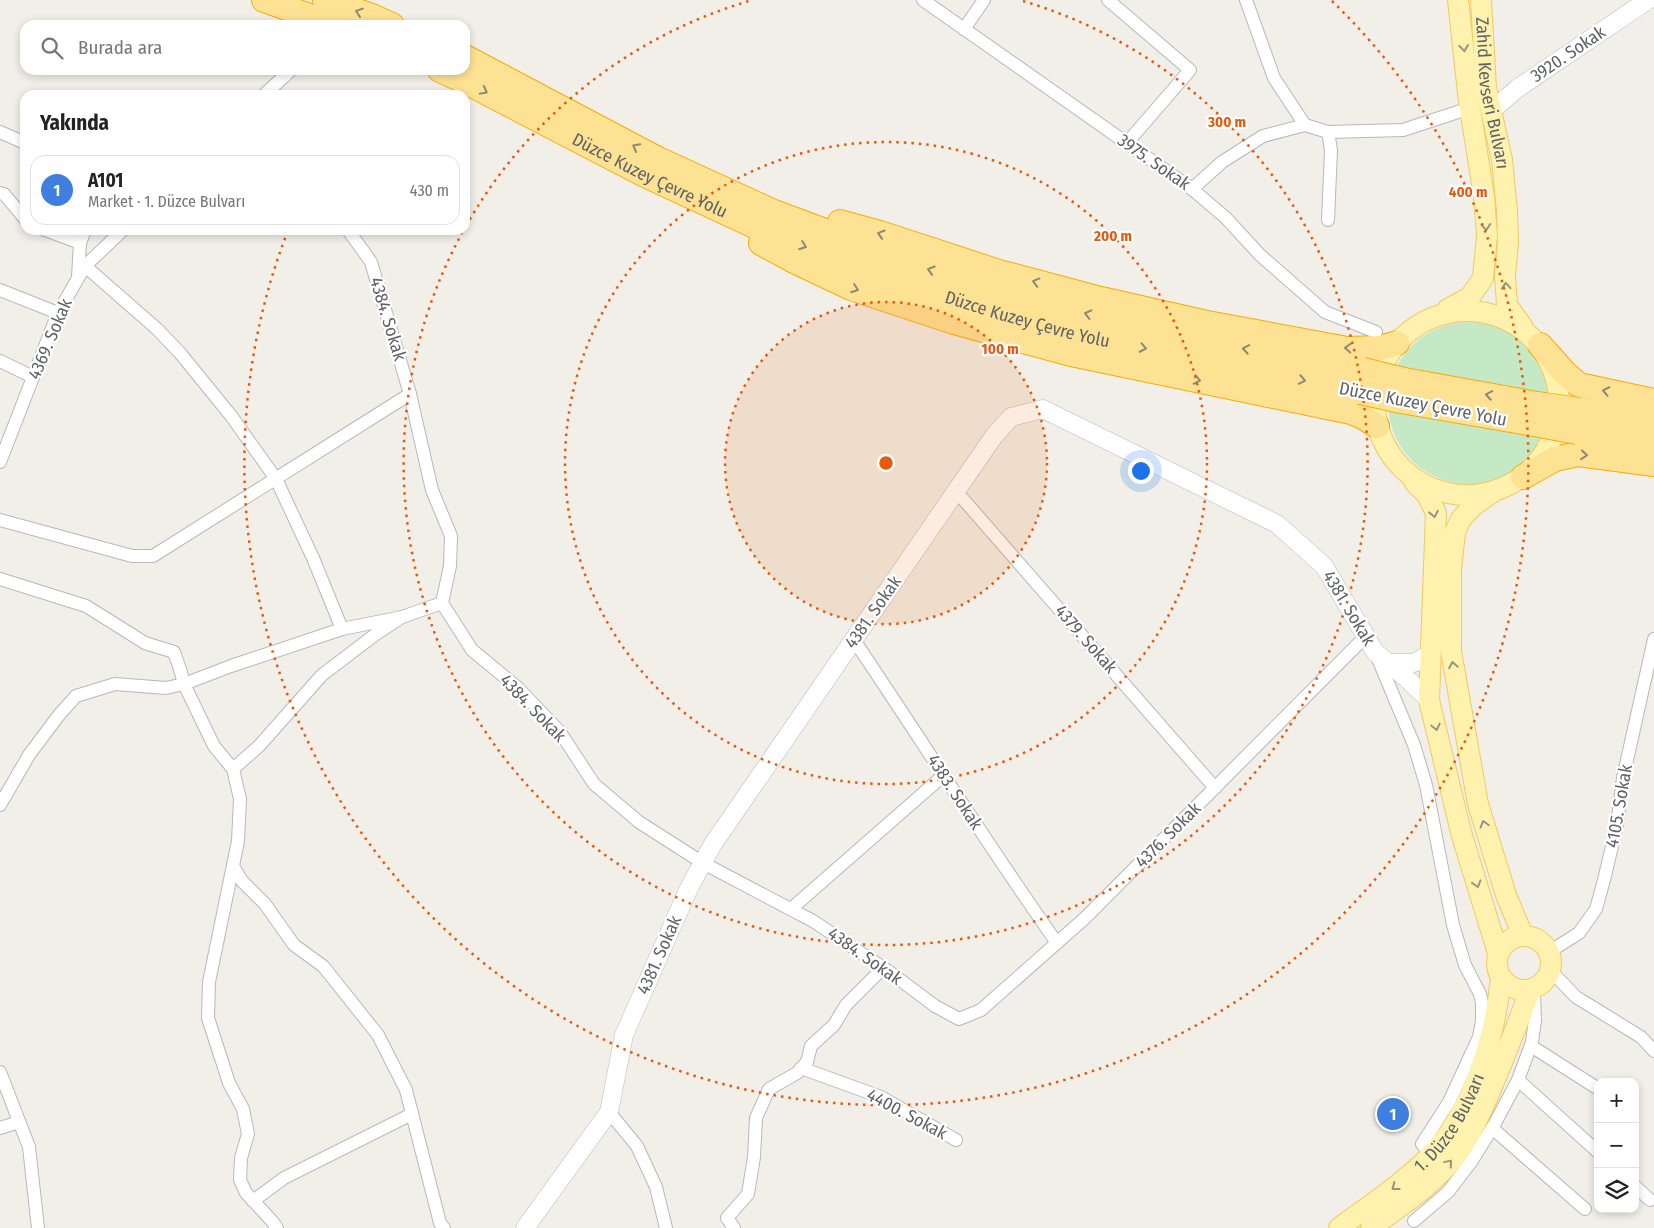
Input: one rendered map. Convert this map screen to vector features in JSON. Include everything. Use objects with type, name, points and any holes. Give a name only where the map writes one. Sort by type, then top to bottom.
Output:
[{"type":"highway","points":[[264,0],[321,20]]},
{"type":"highway","points":[[325,0],[381,20]]},
{"type":"highway","name":"Düzce Kuzey Çevre Yolu","points":[[470,60],[650,167],[776,236],[903,283],[1001,314],[1078,335],[1362,381],[1402,390],[1578,421],[1654,442]]},
{"type":"highway","name":"Düzce Kuzey Çevre Yolu","points":[[451,75],[650,167]]},
{"type":"highway","points":[[650,167],[797,211],[880,233],[999,272],[1101,300],[1207,323],[1347,349],[1380,348],[1397,344]]},
{"type":"highway","points":[[650,167],[786,257],[851,288],[954,322],[1071,354],[1351,412],[1363,417],[1376,426]]},
{"type":"highway","points":[[1532,337],[1579,386],[1654,401]]},
{"type":"highway","name":"Düzce Kuzey Çevre Yolu","points":[[1578,421],[1654,420]]},
{"type":"highway","points":[[1523,477],[1555,459],[1578,454],[1654,464]]},
{"type":"main road","name":"Zahid Kevseri Bulvarı","points":[[1458,0],[1470,108],[1484,196],[1487,236],[1483,278],[1470,297],[1410,329],[1389,352],[1378,375],[1374,401],[1376,426],[1388,453],[1427,495],[1436,513],[1429,700],[1462,836],[1498,953]]},
{"type":"main road","name":"Zahid Kevseri Bulvarı","points":[[1481,0],[1486,88],[1502,160],[1507,211],[1508,243],[1505,274],[1507,305],[1551,364],[1558,384],[1560,408],[1555,432],[1545,453],[1523,477]]},
{"type":"main road","points":[[1438,314],[1468,310],[1498,315],[1532,337]]},
{"type":"main road","points":[[1407,474],[1432,489],[1463,496],[1494,492]]},
{"type":"main road","points":[[1523,477],[1494,492],[1473,506],[1461,519],[1455,532],[1451,570],[1451,651],[1478,804],[1506,895],[1523,936]]},
{"type":"main road","points":[[1523,936],[1536,939],[1544,944],[1549,961],[1543,983],[1533,989],[1514,989],[1506,985],[1497,971],[1498,953],[1503,945],[1510,940],[1523,936]]},
{"type":"main road","name":"1. Düzce Bulvarı","points":[[1339,1228],[1408,1177],[1448,1135],[1474,1085],[1486,1052],[1499,998],[1501,978]]},
{"type":"main road","name":"1. Düzce Bulvarı","points":[[1371,1228],[1429,1184],[1448,1166],[1464,1144],[1503,1063],[1533,989]]},
{"type":"street","name":"3975. Sokak","points":[[923,0],[1192,189],[1226,218],[1260,255],[1325,312],[1376,332]]},
{"type":"street","points":[[964,29],[984,0]]},
{"type":"street","points":[[1108,0],[1190,70],[1127,143]]},
{"type":"street","points":[[1246,0],[1274,78],[1305,125]]},
{"type":"street","name":"3920. Sokak","points":[[1491,110],[1518,88],[1648,0]]},
{"type":"street","points":[[269,90],[286,75]]},
{"type":"street","points":[[1192,189],[1222,162],[1263,136],[1305,125],[1328,132],[1403,130],[1470,108]]},
{"type":"street","points":[[0,132],[20,141]]},
{"type":"street","points":[[1328,132],[1331,150],[1328,220]]},
{"type":"street","points":[[0,192],[4,194],[20,213]]},
{"type":"street","points":[[58,235],[80,243]]},
{"type":"street","points":[[78,278],[80,243],[83,235]]},
{"type":"street","name":"4369. Sokak","points":[[1,455],[58,313],[85,266],[118,235]]},
{"type":"street","name":"4384. Sokak","points":[[352,235],[371,262],[410,394],[432,490],[451,536],[450,566],[442,603],[472,650],[518,688],[560,732],[594,784],[639,822],[703,863],[814,921],[935,1006],[959,1018]]},
{"type":"street","points":[[85,266],[157,329],[180,353],[232,417],[276,479],[313,558],[342,629]]},
{"type":"street","points":[[0,290],[58,313]]},
{"type":"street","points":[[0,361],[33,377]]},
{"type":"street","points":[[0,520],[132,556],[153,556],[410,394]]},
{"type":"street","name":"4381. Sokak","points":[[525,1228],[609,1112],[624,1035],[689,888],[713,844],[994,436],[1011,417],[1044,408],[1278,524],[1324,566],[1366,636],[1382,657],[1429,700]]},
{"type":"street","name":"4379. Sokak","points":[[956,491],[1215,788]]},
{"type":"street","points":[[0,580],[86,606],[145,642],[174,652],[184,684],[214,746],[233,769],[240,799],[238,841],[209,982],[208,1018],[230,1083],[244,1109],[248,1134],[242,1158],[240,1180],[253,1201],[272,1220],[277,1228]]},
{"type":"street","points":[[0,805],[29,755],[76,696],[114,684],[166,688],[184,684],[231,666],[342,629],[402,618],[442,603]]},
{"type":"street","points":[[233,769],[259,746],[322,675],[376,634],[402,618]]},
{"type":"street","name":"4376. Sokak","points":[[959,1018],[981,1010],[1085,918],[1366,636]]},
{"type":"street","name":"4105. Sokak","points":[[1549,961],[1579,933],[1596,909],[1617,825],[1623,778],[1654,639]]},
{"type":"street","name":"4383. Sokak","points":[[854,640],[1013,881],[1057,943]]},
{"type":"street","points":[[1382,657],[1414,663],[1430,654]]},
{"type":"street","points":[[1382,657],[1414,745],[1426,785],[1453,925],[1465,964],[1480,994],[1482,1003],[1482,1021],[1479,1036],[1449,1102],[1422,1144],[1430,1155]]},
{"type":"street","points":[[792,909],[944,775]]},
{"type":"street","points":[[233,866],[242,881],[265,904],[294,945],[324,966],[378,1035],[406,1090],[440,1223],[444,1228]]},
{"type":"street","points":[[1549,961],[1576,997],[1641,1036],[1654,1051]]},
{"type":"street","points":[[734,1228],[727,1218],[748,1194],[754,1157],[756,1118],[769,1089],[797,1073],[806,1062],[811,1046],[834,1025],[846,1005],[883,968]]},
{"type":"street","points":[[1414,1221],[1448,1192],[1471,1162],[1518,1080],[1531,1046],[1535,1020],[1533,989]]},
{"type":"street","points":[[1531,1046],[1594,1086]]},
{"type":"street","name":"4400. Sokak","points":[[801,1068],[881,1097],[956,1140]]},
{"type":"street","points":[[0,1072],[29,1146],[38,1228]]},
{"type":"street","points":[[1518,1080],[1594,1148]]},
{"type":"street","points":[[609,1112],[637,1146],[656,1187],[666,1228]]},
{"type":"street","points":[[253,1201],[284,1178],[412,1114]]},
{"type":"street","points":[[0,1128],[19,1122]]},
{"type":"street","points":[[1492,1128],[1585,1210]]},
{"type":"street","points":[[1639,1190],[1650,1200]]},
{"type":"green space","points":[[1477,322],[1493,325],[1507,331],[1521,340],[1532,351],[1547,379],[1550,403],[1549,419],[1541,441],[1532,455],[1521,466],[1493,481],[1461,484],[1445,481],[1431,475],[1417,466],[1406,455],[1391,427],[1388,395],[1391,379],[1397,365],[1406,351],[1417,340],[1445,325]]},
{"type":"place","name":"A101","points":[[1393,1114]]}]
